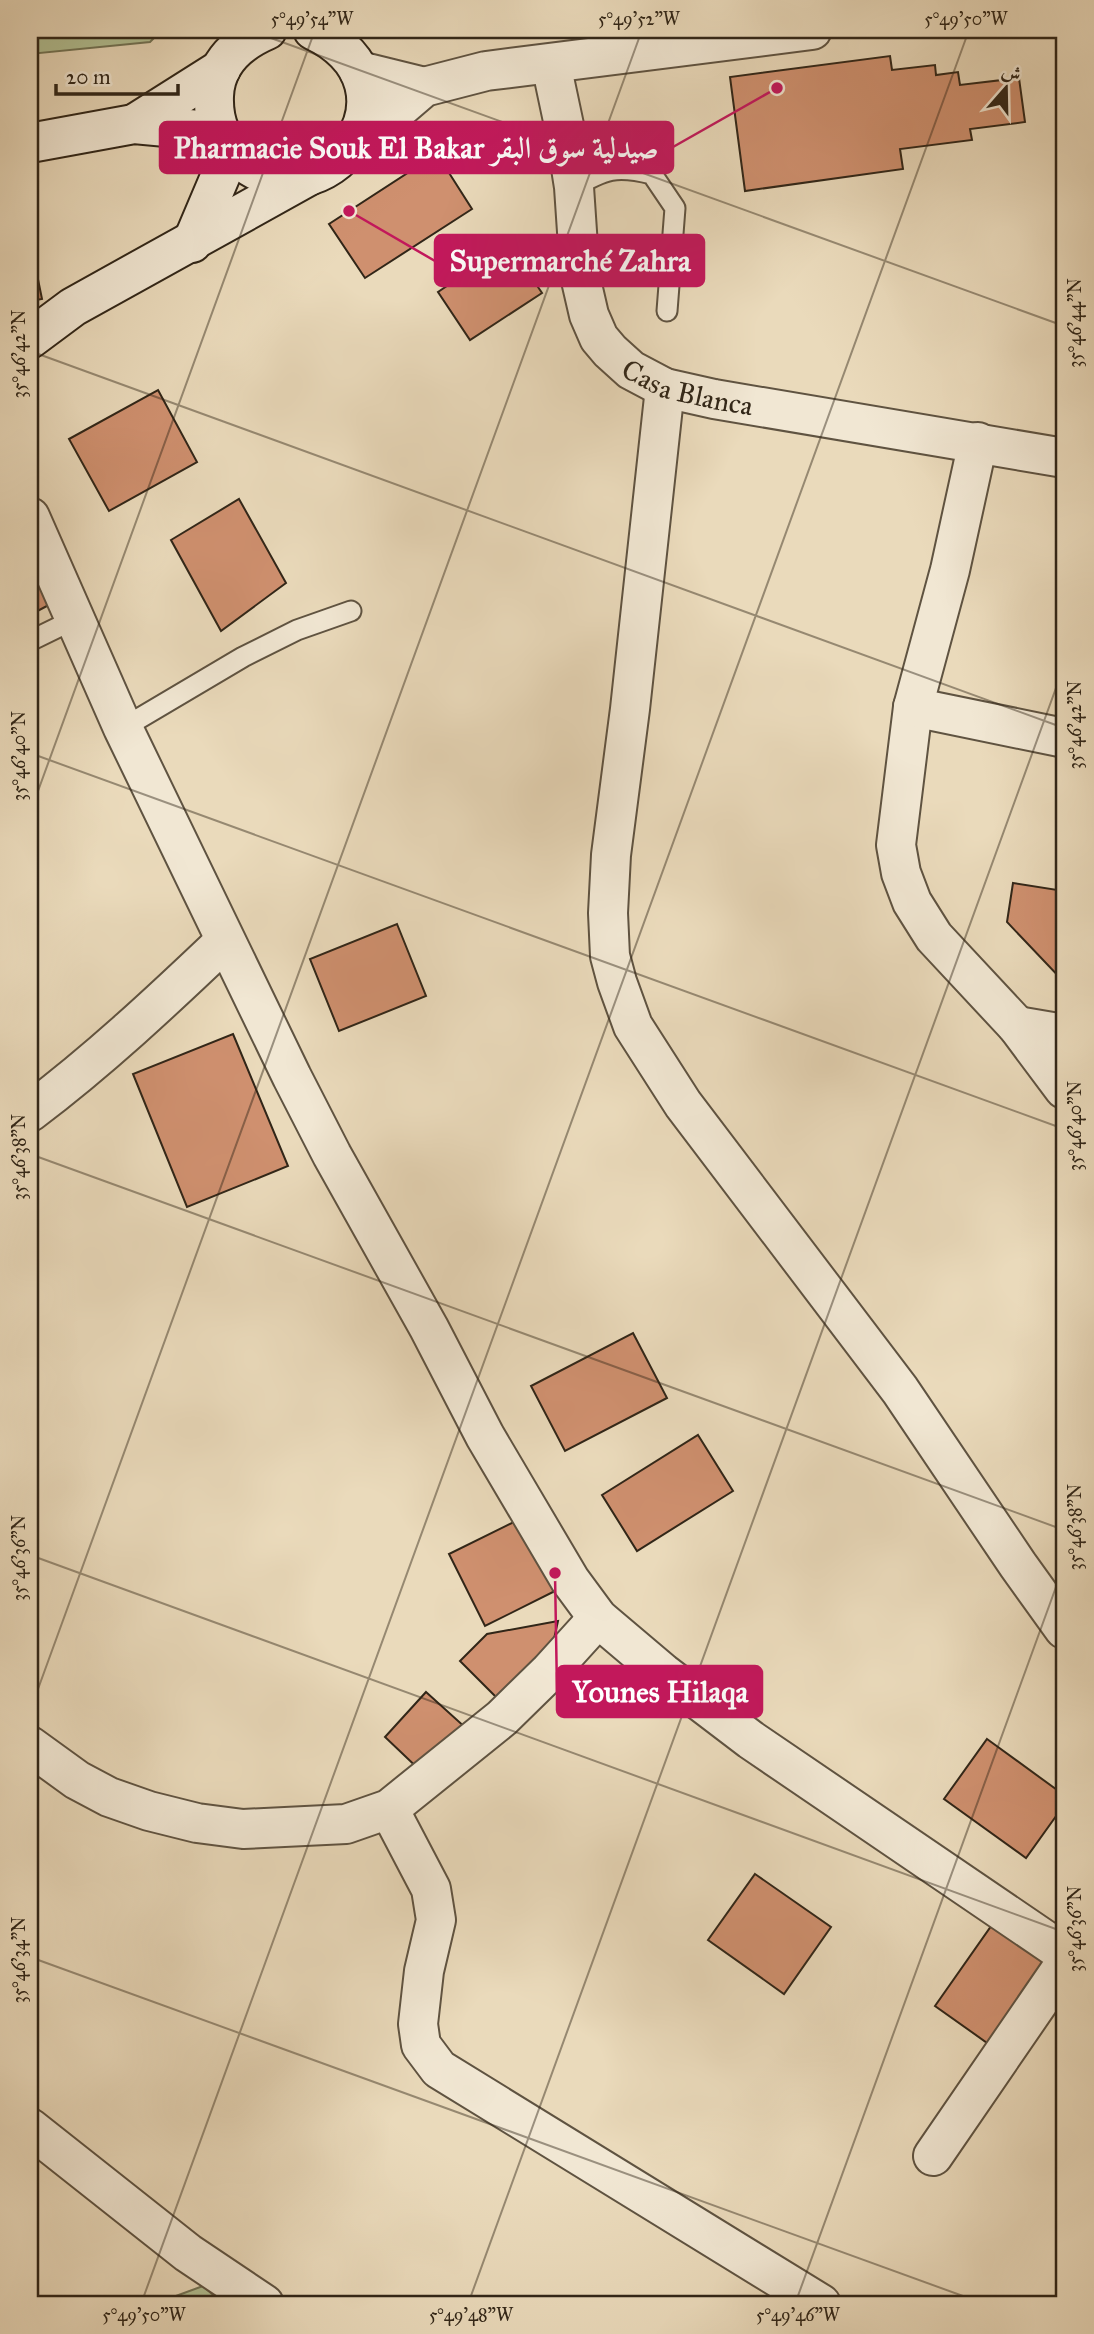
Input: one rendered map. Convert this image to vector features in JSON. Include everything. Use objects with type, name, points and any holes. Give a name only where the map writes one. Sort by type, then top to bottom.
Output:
[{"type":"street","points":[[267,30],[249,37],[233,51],[221,69],[214,90],[214,111],[225,142],[247,166],[267,175],[289,178],[310,176]]},
{"type":"street","points":[[30,339],[73,307],[330,167],[424,87],[486,71],[812,30]]},
{"type":"street","points":[[324,33],[348,53],[359,71],[365,92],[365,114],[359,135],[347,153]]},
{"type":"street","name":"Casa Blanca","points":[[551,64],[565,130],[573,187],[580,276],[589,315],[599,338],[631,370],[665,388],[714,399],[1064,458]]},
{"type":"street","points":[[134,124],[221,69]]},
{"type":"street","points":[[359,71],[424,87]]},
{"type":"street","points":[[30,143],[134,124],[225,142]]},
{"type":"street","points":[[192,243],[225,142]]},
{"type":"street","points":[[665,388],[630,709],[611,855],[609,945],[617,982],[633,1026],[683,1104],[900,1390],[1064,1629]]},
{"type":"street","points":[[978,442],[950,570],[913,707],[896,845],[901,873],[912,902],[934,937],[1017,1026],[1064,1089]]},
{"type":"street","points":[[30,517],[123,728],[332,1155],[429,1328],[485,1436],[570,1580],[598,1618],[663,1673],[751,1740],[1064,1953]]},
{"type":"street","points":[[913,707],[1064,738]]},
{"type":"street","points":[[30,1112],[87,1066],[225,941]]},
{"type":"street","points":[[1017,1026],[1064,1034]]},
{"type":"street","points":[[30,1746],[77,1780],[109,1797],[197,1823],[243,1829],[346,1824],[389,1809],[502,1718],[598,1618]]},
{"type":"street","points":[[389,1809],[431,1889],[436,1920],[425,1971],[418,2024],[421,2045],[439,2069],[821,2304]]},
{"type":"street","points":[[933,2156],[1064,1965]]},
{"type":"street","points":[[30,2128],[188,2253],[264,2304]]},
{"type":"lane","points":[[573,187],[601,172],[629,168],[652,174],[675,208],[667,310]]},
{"type":"lane","points":[[123,728],[243,657],[297,630],[351,611]]},
{"type":"lane","points":[[30,641],[75,619]]},
{"type":"green space","points":[[30,30],[162,30],[150,42],[30,54]]},
{"type":"green space","points":[[203,2286],[223,2304],[154,2304]]},
{"type":"building","points":[[890,56],[892,70],[935,65],[936,75],[958,72],[960,85],[1019,78],[1025,122],[970,129],[972,140],[900,149],[903,169],[745,191],[730,77]]},
{"type":"building","points":[[437,154],[472,209],[365,278],[329,224]]},
{"type":"building","points":[[30,240],[42,299],[30,301]]},
{"type":"building","points":[[509,244],[542,293],[470,340],[438,292]]},
{"type":"building","points":[[158,390],[197,462],[109,511],[69,439]]},
{"type":"building","points":[[239,499],[286,583],[221,631],[171,540]]},
{"type":"building","points":[[30,541],[60,599],[30,615]]},
{"type":"building","points":[[1013,883],[1064,891],[1064,982],[1007,922]]},
{"type":"building","points":[[397,924],[426,996],[339,1031],[310,959]]},
{"type":"building","points":[[233,1034],[288,1166],[187,1207],[133,1074]]},
{"type":"building","points":[[633,1333],[667,1398],[565,1451],[531,1386]]},
{"type":"building","points":[[698,1435],[733,1491],[637,1551],[602,1495]]},
{"type":"building","points":[[518,1520],[555,1591],[485,1626],[449,1554]]},
{"type":"building","points":[[558,1621],[547,1671],[507,1708],[460,1661],[487,1634]]},
{"type":"building","points":[[426,1692],[467,1729],[425,1775],[385,1737]]},
{"type":"building","points":[[987,1739],[1064,1795],[1064,1805],[1026,1858],[944,1799]]},
{"type":"building","points":[[755,1874],[831,1927],[784,1994],[708,1940]]},
{"type":"building","points":[[994,1922],[1049,1961],[990,2045],[935,2006]]},
{"type":"place","name":"Pharmacie Souk El Bakar صيدلية سوق البقر","points":[[777,88]]},
{"type":"place","name":"Supermarché Zahra","points":[[349,211]]},
{"type":"place","name":"Younes Hilaqa","points":[[555,1573]]}]
